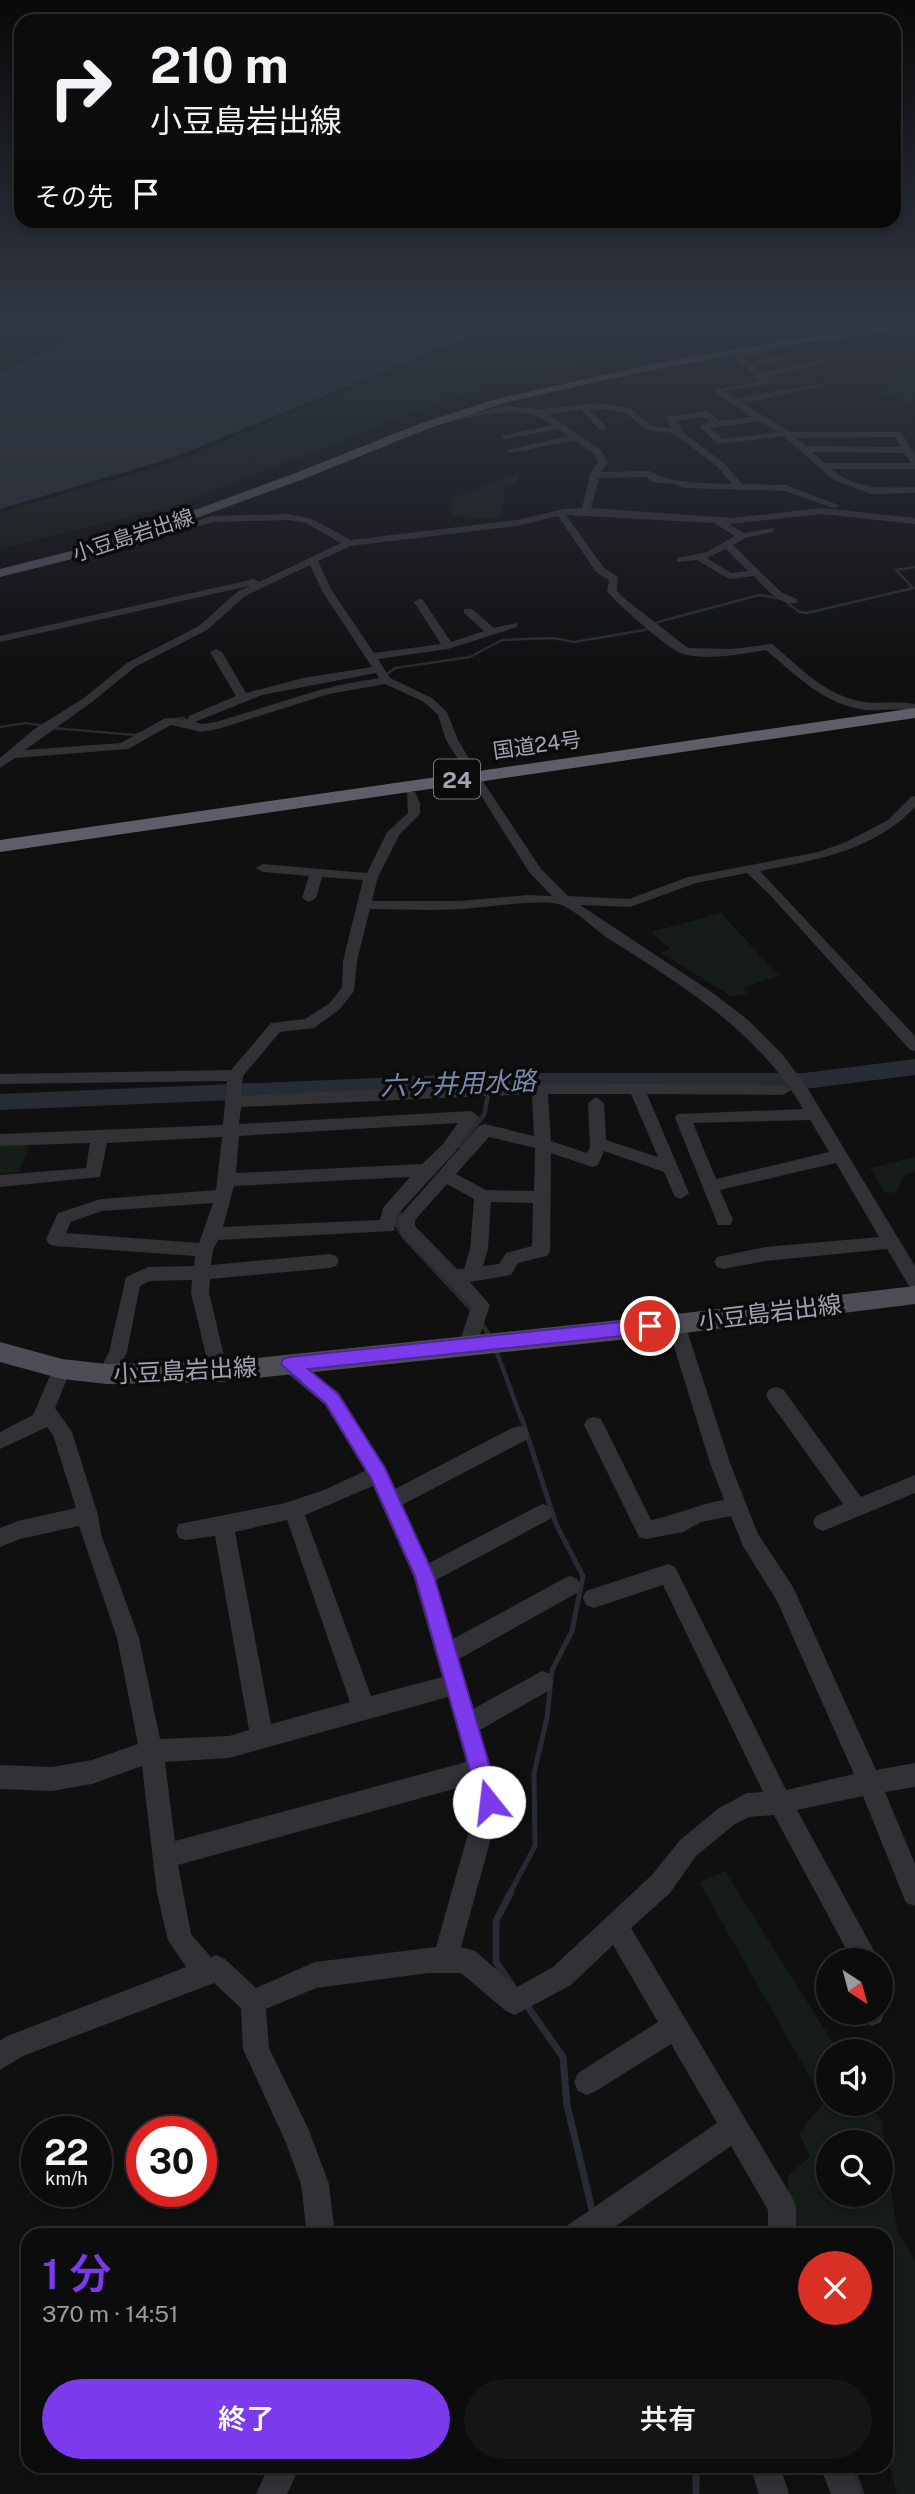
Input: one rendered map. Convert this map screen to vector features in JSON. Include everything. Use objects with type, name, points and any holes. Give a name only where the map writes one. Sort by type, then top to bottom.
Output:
[{"type":"highway","name":"国道24号","points":[[0,855],[411,795],[476,781],[915,710]]},
{"type":"highway","name":"国道24号","points":[[0,846],[915,722]]},
{"type":"main road","name":"小豆島岩出線","points":[[0,573],[83,552],[209,510],[392,438]]},
{"type":"main road","name":"小豆島岩出線","points":[[0,1352],[62,1369],[107,1374],[219,1372],[676,1324],[915,1295]]},
{"type":"street","points":[[511,450],[571,438]]},
{"type":"street","points":[[580,438],[598,452],[603,462],[595,475],[586,511]]},
{"type":"street","points":[[687,438],[720,465],[739,486]]},
{"type":"street","points":[[717,438],[721,442]]},
{"type":"street","points":[[694,446],[751,438]]},
{"type":"street","points":[[792,438],[841,480],[871,491],[915,489],[915,480],[841,480]]},
{"type":"street","points":[[822,466],[915,464],[901,438]]},
{"type":"street","points":[[804,449],[908,450]]},
{"type":"street","points":[[595,475],[650,474],[654,480],[676,481],[685,485],[786,488],[807,498],[832,503],[852,514]]},
{"type":"street","points":[[0,764],[37,733],[88,700],[131,665],[203,628],[241,594],[349,543],[517,523],[586,511],[718,521],[822,511],[915,521]]},
{"type":"street","points":[[561,514],[600,570],[614,579],[612,591],[685,651],[732,652],[768,646],[831,698],[866,706],[907,705],[915,710]]},
{"type":"street","points":[[83,552],[91,555],[212,519],[289,517],[309,521],[349,543]]},
{"type":"street","points":[[718,521],[742,536]]},
{"type":"street","points":[[681,560],[727,545],[742,536],[770,530]]},
{"type":"street","points":[[727,545],[778,595],[793,601]]},
{"type":"street","points":[[698,556],[729,576],[756,573]]},
{"type":"street","points":[[313,561],[327,591],[383,675],[428,700],[443,714],[452,740],[476,781],[536,872],[564,900],[601,928],[708,996],[743,1024],[778,1059],[915,1281]]},
{"type":"street","points":[[0,639],[254,582],[261,584]]},
{"type":"street","points":[[419,602],[448,646]]},
{"type":"street","points":[[468,611],[492,632]]},
{"type":"street","points":[[372,656],[448,646],[513,625]]},
{"type":"street","points":[[216,652],[243,697]]},
{"type":"street","points":[[13,754],[124,746],[169,721],[179,720],[201,728],[218,725],[383,675]]},
{"type":"street","points":[[193,719],[220,704],[303,680],[383,675]]},
{"type":"street","points":[[219,1372],[200,1293],[204,1250],[213,1234],[225,1188],[235,1077],[276,1027],[309,1024],[335,1006],[349,988],[351,961],[371,877],[394,832],[414,814],[411,795]]},
{"type":"street","points":[[365,905],[459,905],[564,900],[629,903],[694,880],[821,855],[851,845],[893,823],[913,808]]},
{"type":"street","points":[[263,868],[371,877]]},
{"type":"street","points":[[750,869],[775,892],[914,1045]]},
{"type":"street","points":[[309,898],[317,872]]},
{"type":"street","points":[[0,1079],[235,1077]]},
{"type":"street","points":[[234,1100],[506,1088],[783,1090]]},
{"type":"street","points":[[637,1089],[681,1193]]},
{"type":"street","points":[[453,1277],[505,1270],[512,1258],[541,1251],[543,1144],[540,1094]]},
{"type":"street","points":[[468,1344],[481,1305],[406,1228],[407,1218],[485,1130],[543,1144],[592,1161],[598,1143],[596,1103]]},
{"type":"street","points":[[724,1220],[683,1118],[814,1114]]},
{"type":"street","points":[[0,1140],[99,1138],[471,1117],[449,1148],[389,1213],[388,1226],[409,1249],[423,1247]]},
{"type":"street","points":[[0,1181],[94,1172],[99,1138]]},
{"type":"street","points":[[598,1143],[670,1168]]},
{"type":"street","points":[[711,1186],[840,1156]]},
{"type":"street","points":[[204,1250],[55,1239],[64,1218],[101,1205],[225,1188],[426,1170]]},
{"type":"street","points":[[445,1176],[483,1196],[542,1197]]},
{"type":"street","points":[[471,1275],[479,1249],[483,1196]]},
{"type":"street","points":[[213,1234],[388,1226]]},
{"type":"street","points":[[723,1262],[765,1254],[892,1242]]},
{"type":"street","points":[[107,1374],[118,1352],[132,1282],[148,1274],[202,1273],[330,1261]]},
{"type":"street","points":[[676,1324],[720,1463],[750,1539],[785,1594],[870,1783],[915,1894]]},
{"type":"street","points":[[289,1364],[332,1399],[378,1474],[424,1576],[481,1770],[489,1802],[445,1960]]},
{"type":"street","points":[[0,1441],[40,1421],[62,1369]]},
{"type":"street","points":[[776,1395],[857,1508]]},
{"type":"street","points":[[0,1430],[45,1409]]},
{"type":"street","points":[[45,1409],[62,1433],[89,1514],[91,1534],[128,1638],[151,1751],[169,1894],[180,1940],[208,1973]]},
{"type":"street","points":[[594,1425],[646,1530],[683,1523],[696,1514],[738,1506]]},
{"type":"street","points":[[390,1501],[519,1434]]},
{"type":"street","points":[[186,1531],[294,1511],[343,1493],[378,1474]]},
{"type":"street","points":[[822,1522],[915,1484]]},
{"type":"street","points":[[294,1511],[364,1709]]},
{"type":"street","points":[[424,1576],[542,1513]]},
{"type":"street","points":[[0,1538],[18,1530],[89,1514]]},
{"type":"street","points":[[224,1526],[262,1738]]},
{"type":"street","points":[[594,1598],[668,1574],[780,1803],[859,1948]]},
{"type":"street","points":[[447,1654],[570,1586]]},
{"type":"street","points":[[467,1725],[542,1682]]},
{"type":"street","points":[[0,1777],[52,1779],[92,1772],[151,1751],[229,1747],[455,1684]]},
{"type":"street","points":[[164,1856],[481,1770]]},
{"type":"street","points":[[253,2002],[315,1975],[466,1960],[515,2002],[562,1976],[617,1928],[661,1884],[688,1848],[727,1816],[747,1805],[780,1803],[915,1775]]},
{"type":"street","points":[[617,1928],[782,2207],[782,2228]]},
{"type":"street","points":[[0,2057],[13,2046],[216,1968],[253,2002],[256,2049],[299,2138],[315,2184],[320,2228]]},
{"type":"street","points":[[587,2082],[675,2027]]},
{"type":"street","points":[[588,2228],[735,2127]]},
{"type":"street","points":[[271,2494],[282,2473]]},
{"type":"street","points":[[767,2473],[774,2494]]},
{"type":"street","points":[[838,2473],[846,2494]]},
{"type":"shaded area","points":[[0,438],[220,438],[172,458],[0,509]]},
{"type":"shaded area","points":[[230,438],[347,438],[177,505],[0,549],[0,513],[173,462]]},
{"type":"shaded area","points":[[518,474],[517,484],[506,486],[500,519],[452,516],[452,498]]},
{"type":"shaded area","points":[[721,913],[779,976],[744,987],[747,995],[731,996],[661,953],[670,949],[651,932]]},
{"type":"shaded area","points":[[0,1145],[30,1145],[19,1172],[0,1173]]},
{"type":"shaded area","points":[[915,1157],[915,1171],[906,1174],[895,1193],[884,1192],[870,1168]]},
{"type":"shaded area","points":[[725,1871],[816,2016],[816,2025],[822,2025],[830,2039],[816,2039],[816,2088],[699,1882]]},
{"type":"shaded area","points":[[816,2112],[816,2116],[878,2116],[882,2122],[883,2130],[816,2130],[816,2207],[893,2207],[893,2202],[897,2231],[915,2261],[915,2494],[897,2494],[892,2473],[893,2228],[794,2228],[787,2177],[810,2156],[799,2133]]},
{"type":"waterway","points":[[383,677],[395,668],[470,657],[502,640],[553,638],[574,642],[645,630],[658,622],[759,595],[783,599],[799,612],[807,613],[913,588],[896,570],[915,567]]},
{"type":"waterway","points":[[335,687],[368,681]]},
{"type":"waterway","points":[[168,720],[182,718],[190,721]]},
{"type":"waterway","points":[[0,727],[26,723],[44,726]]},
{"type":"waterway","points":[[53,728],[135,735],[141,733]]},
{"type":"waterway","name":"六ヶ井用水路","points":[[0,1102],[491,1081],[804,1081],[915,1067]]},
{"type":"waterway","points":[[459,1146],[484,1115],[491,1081]]},
{"type":"waterway","points":[[399,1212],[397,1225],[404,1237],[474,1312]]},
{"type":"waterway","points":[[481,1322],[491,1339]]},
{"type":"waterway","points":[[496,1350],[521,1418]]},
{"type":"waterway","points":[[510,1893],[535,1846],[534,1773],[547,1718],[552,1670],[572,1631],[583,1576],[556,1524],[521,1416]]},
{"type":"waterway","points":[[511,1892],[496,1921],[496,1962],[512,1985]]},
{"type":"waterway","points":[[525,2003],[563,2057],[567,2105],[593,2214]]},
{"type":"waterway","points":[[696,2473],[696,2494]]},
{"type":"waterway","points":[[854,2473],[861,2494]]},
{"type":"route","points":[[489,1802],[424,1576],[378,1474],[332,1399],[289,1364],[650,1326]]}]
